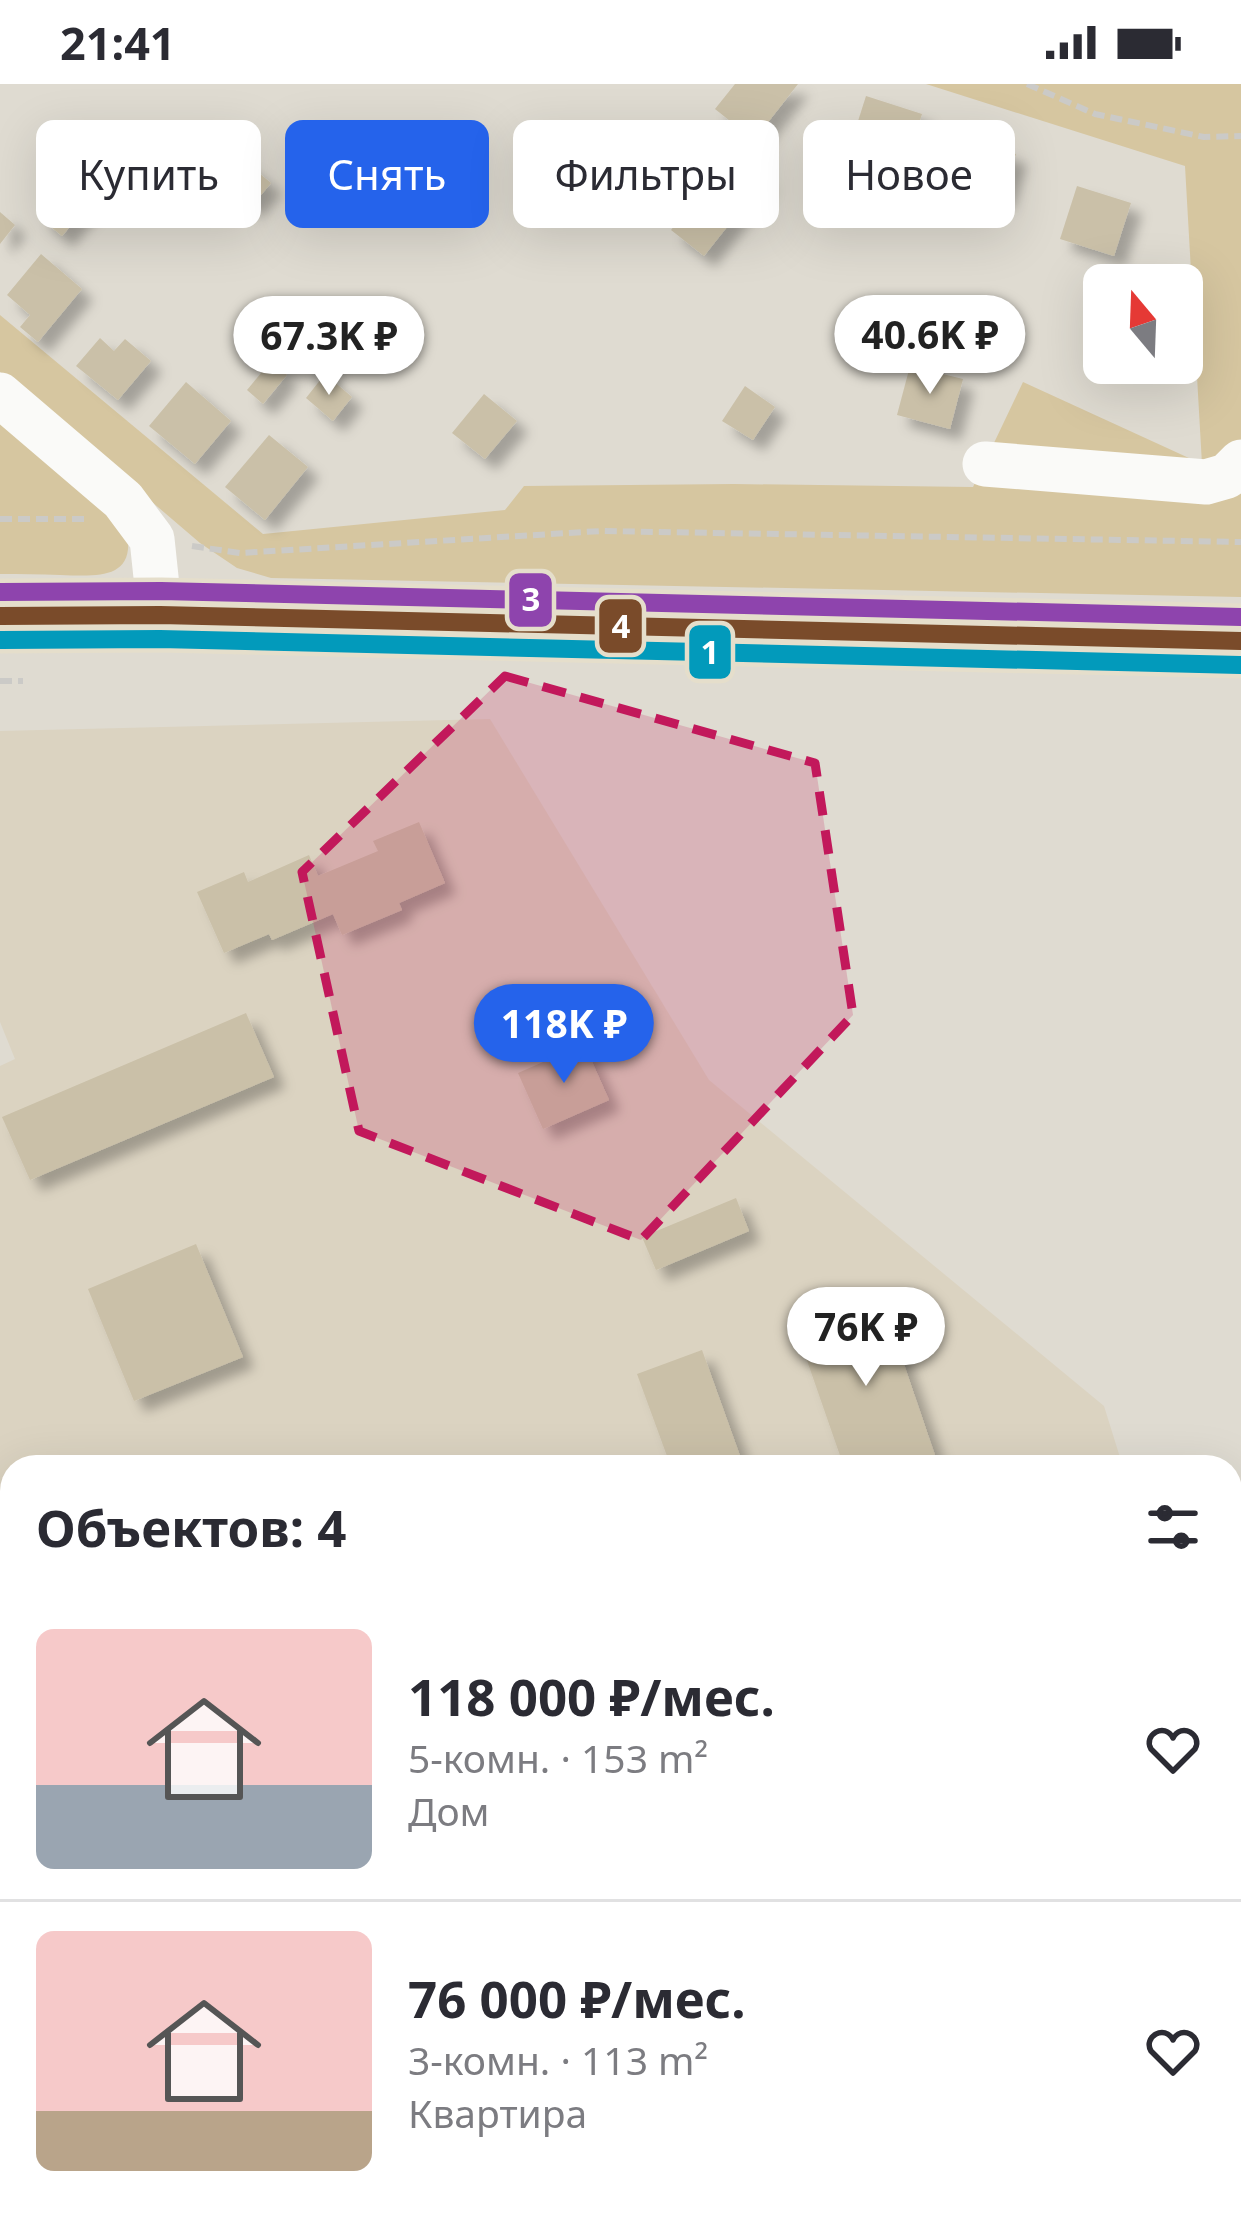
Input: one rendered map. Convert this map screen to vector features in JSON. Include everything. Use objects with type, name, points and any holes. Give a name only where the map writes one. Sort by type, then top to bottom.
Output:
[{"type":"main road","points":[[0,616],[160,615],[1241,641]]},
{"type":"street","points":[[0,395],[123,500],[152,539],[160,615]]},
{"type":"street","points":[[985,464],[1206,482],[1227,476],[1241,462]]},
{"type":"path","points":[[1027,84],[1094,113],[1204,137],[1241,136]]},
{"type":"path","points":[[0,518],[85,519]]},
{"type":"path","points":[[152,539],[240,553],[601,531],[1241,542]]},
{"type":"path","points":[[0,681],[23,681]]},
{"type":"highlighted area","points":[[505,676],[815,763],[853,1015],[641,1240],[359,1131],[302,872]]},
{"type":"shaded area","points":[[926,84],[1241,84],[1241,597],[271,578],[237,568],[200,543],[0,372],[0,315],[263,534],[505,510],[524,486],[973,487],[1023,382],[1202,464],[1197,384],[1203,384],[1203,264],[1191,264],[1185,166]]},
{"type":"shaded area","points":[[0,417],[127,532],[128,548],[119,567],[86,576],[0,574]]},
{"type":"shaded area","points":[[490,719],[709,1080],[1104,1406],[1119,1455],[0,1455],[0,1066],[15,1059],[0,1022],[0,731]]},
{"type":"building","points":[[735,84],[798,84],[770,120],[729,120],[715,109]]},
{"type":"building","points":[[866,96],[922,114],[920,120],[858,120]]},
{"type":"building","points":[[261,175],[271,183],[261,195]]},
{"type":"building","points":[[1077,186],[1131,203],[1114,256],[1060,239]]},
{"type":"building","points":[[0,212],[15,225],[0,244]]},
{"type":"building","points":[[673,228],[726,228],[704,256]]},
{"type":"building","points":[[41,254],[82,289],[38,342],[20,327],[30,315],[7,295]]},
{"type":"building","points":[[100,338],[114,351],[125,339],[151,361],[118,400],[76,366]]},
{"type":"building","points":[[271,361],[287,375],[263,404],[247,390]]},
{"type":"building","points":[[910,366],[963,379],[950,429],[897,415]]},
{"type":"building","points":[[325,374],[352,397],[333,421],[306,398]]},
{"type":"building","points":[[186,382],[231,421],[195,464],[149,426]]},
{"type":"building","points":[[745,386],[775,407],[753,440],[722,421]]},
{"type":"building","points":[[484,394],[517,421],[485,459],[452,433]]},
{"type":"building","points":[[269,435],[308,467],[265,520],[225,487]]},
{"type":"building","points":[[419,822],[445,883],[399,903],[402,910],[342,935],[333,914],[272,940],[269,934],[224,953],[197,892],[244,872],[248,882],[309,855],[318,876],[378,851],[373,841]]},
{"type":"building","points":[[246,1013],[274,1077],[30,1180],[2,1117]]},
{"type":"building","points":[[584,1044],[609,1100],[543,1129],[518,1073]]},
{"type":"building","points":[[736,1198],[749,1231],[656,1270],[642,1237]]},
{"type":"building","points":[[196,1244],[243,1357],[134,1401],[88,1289]]},
{"type":"building","points":[[881,1297],[935,1455],[840,1455],[795,1326]]},
{"type":"building","points":[[702,1350],[740,1455],[667,1455],[637,1374]]},
{"type":"transit line","name":"3","points":[[0,592],[161,591],[1241,617]]},
{"type":"transit line","name":"4","points":[[0,616],[160,615],[1241,641]]},
{"type":"transit line","name":"1","points":[[0,640],[160,639],[1240,665]]}]
